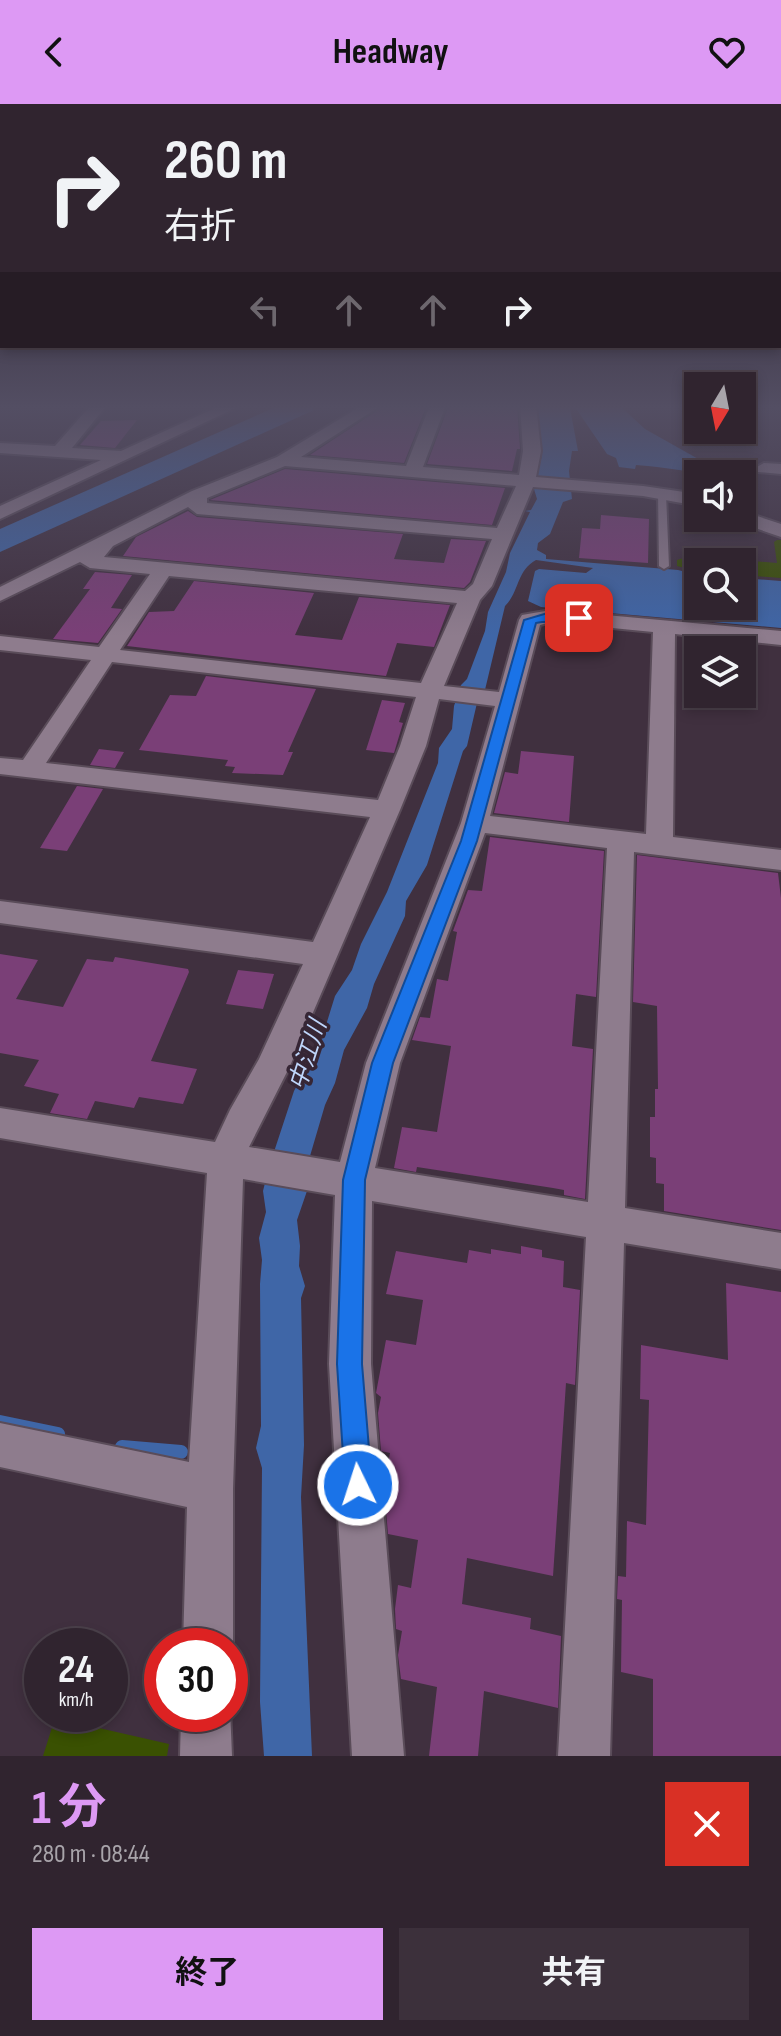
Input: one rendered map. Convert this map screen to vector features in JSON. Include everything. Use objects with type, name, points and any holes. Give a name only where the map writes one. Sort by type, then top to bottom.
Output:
[{"type":"street","points":[[0,513],[67,482]]},
{"type":"street","points":[[0,595],[198,495],[230,482]]},
{"type":"street","points":[[208,1628],[210,1489],[234,1162],[242,1121],[273,1066],[387,810],[413,746],[430,690],[470,598],[482,586],[529,482]]},
{"type":"street","points":[[546,482],[684,498]]},
{"type":"street","points":[[198,495],[197,508],[504,534]]},
{"type":"street","points":[[756,522],[781,531]]},
{"type":"street","points":[[109,540],[90,562],[470,598]]},
{"type":"street","points":[[29,770],[163,569]]},
{"type":"street","points":[[378,1756],[350,1364],[344,1178],[383,1063],[475,823],[530,620],[551,616],[781,638]]},
{"type":"street","points":[[659,845],[664,626]]},
{"type":"street","points":[[0,643],[506,700]]},
{"type":"street","points":[[0,766],[387,810]]},
{"type":"street","points":[[475,823],[781,860]]},
{"type":"street","points":[[584,1756],[621,840]]},
{"type":"street","points":[[0,912],[321,955]]},
{"type":"street","points":[[0,1123],[781,1251]]},
{"type":"street","points":[[0,1445],[210,1489]]},
{"type":"street","points":[[206,1756],[207,1732]]},
{"type":"lane","points":[[661,494],[664,566]]},
{"type":"green space","points":[[781,540],[781,578],[756,576],[756,561],[777,563],[774,542]]},
{"type":"green space","points":[[684,558],[684,568],[677,566],[677,560]]},
{"type":"green space","points":[[51,1732],[116,1732],[169,1744],[167,1756],[43,1756]]},
{"type":"water","points":[[536,482],[570,482],[572,499],[563,502],[550,534],[538,543],[537,550],[546,555],[546,559],[684,572],[684,620],[541,607],[528,601],[535,571],[586,573],[593,568],[536,560],[521,575],[505,606],[484,694],[477,703],[467,746],[427,865],[406,901],[405,916],[374,984],[367,1008],[344,1050],[310,1156],[307,1191],[297,1220],[299,1266],[305,1286],[301,1298],[304,1445],[301,1497],[312,1756],[264,1756],[260,1702],[262,1468],[256,1448],[261,1426],[262,1260],[259,1238],[266,1212],[263,1191],[294,1091],[322,1038],[335,996],[352,970],[361,944],[387,892],[438,763],[439,748],[452,729],[454,706],[461,685],[467,679],[485,631],[488,612],[506,572],[510,553],[530,512],[525,511],[531,510],[537,499]]},
{"type":"water","points":[[756,579],[781,581],[781,628],[690,620],[756,620]]},
{"type":"building","points":[[253,482],[437,482],[505,488],[492,525],[210,500]]},
{"type":"building","points":[[188,511],[197,517],[403,534],[394,559],[444,563],[451,539],[486,541],[470,582],[464,588],[123,556],[136,537]]},
{"type":"building","points":[[601,515],[649,519],[648,563],[579,558],[582,528],[600,529]]},
{"type":"building","points":[[95,572],[132,575],[111,608],[122,609],[98,643],[53,639],[90,589],[83,589]]},
{"type":"building","points":[[194,581],[314,593],[295,635],[342,640],[359,597],[450,605],[434,647],[397,643],[386,676],[127,646],[149,612],[174,611]]},
{"type":"building","points":[[206,676],[316,689],[288,752],[293,752],[283,775],[232,773],[235,767],[225,766],[228,760],[139,750],[170,695],[196,696]]},
{"type":"building","points":[[382,700],[405,703],[394,753],[366,750]]},
{"type":"building","points":[[99,749],[124,752],[115,768],[90,765]]},
{"type":"building","points":[[521,751],[574,756],[569,822],[494,813],[505,772],[518,774]]},
{"type":"building","points":[[77,786],[103,789],[67,851],[40,848]]},
{"type":"building","points":[[490,837],[604,851],[596,997],[576,994],[572,1046],[593,1049],[585,1199],[564,1195],[564,1190],[553,1188],[417,1167],[416,1172],[394,1168],[402,1127],[437,1132],[451,1046],[412,1040],[420,1017],[430,1018],[437,979],[448,981],[457,932],[453,931],[468,890],[482,891]]},
{"type":"building","points":[[637,855],[778,873],[781,898],[781,1230],[664,1211],[664,1184],[656,1183],[656,1158],[650,1157],[650,1117],[655,1117],[655,1089],[658,1089],[657,1006],[633,1002]]},
{"type":"building","points":[[0,954],[38,960],[16,999],[63,1007],[87,959],[113,962],[115,957],[188,969],[151,1061],[197,1069],[183,1104],[139,1097],[134,1108],[95,1101],[87,1119],[50,1113],[59,1094],[24,1086],[39,1060],[0,1053]]},
{"type":"building","points":[[238,970],[274,974],[263,1009],[226,1004]]},
{"type":"building","points":[[521,1246],[542,1250],[542,1257],[564,1261],[563,1287],[580,1290],[575,1385],[566,1383],[553,1576],[467,1558],[462,1604],[531,1618],[530,1629],[561,1636],[558,1708],[484,1691],[478,1756],[429,1756],[437,1687],[401,1679],[398,1655],[402,1631],[396,1629],[398,1585],[411,1588],[418,1540],[388,1534],[384,1487],[390,1453],[381,1451],[378,1413],[381,1397],[376,1393],[386,1340],[416,1345],[423,1300],[386,1294],[396,1251],[467,1263],[469,1250],[491,1254],[491,1249],[521,1254]]},
{"type":"building","points":[[726,1283],[781,1292],[781,1756],[653,1756],[653,1679],[621,1672],[622,1600],[617,1599],[618,1576],[626,1577],[627,1521],[646,1525],[649,1400],[640,1399],[641,1345],[728,1360]]},
{"type":"waterway","points":[[0,542],[132,482]]},
{"type":"waterway","points":[[0,1422],[58,1434]]},
{"type":"waterway","points":[[122,1447],[181,1452]]},
{"type":"route","points":[[358,1485],[350,1364],[354,1180],[365,1128],[383,1063],[463,860],[530,620],[551,616],[579,618]]},
{"type":"water label","name":"中江川","points":[[308,1055]]}]
